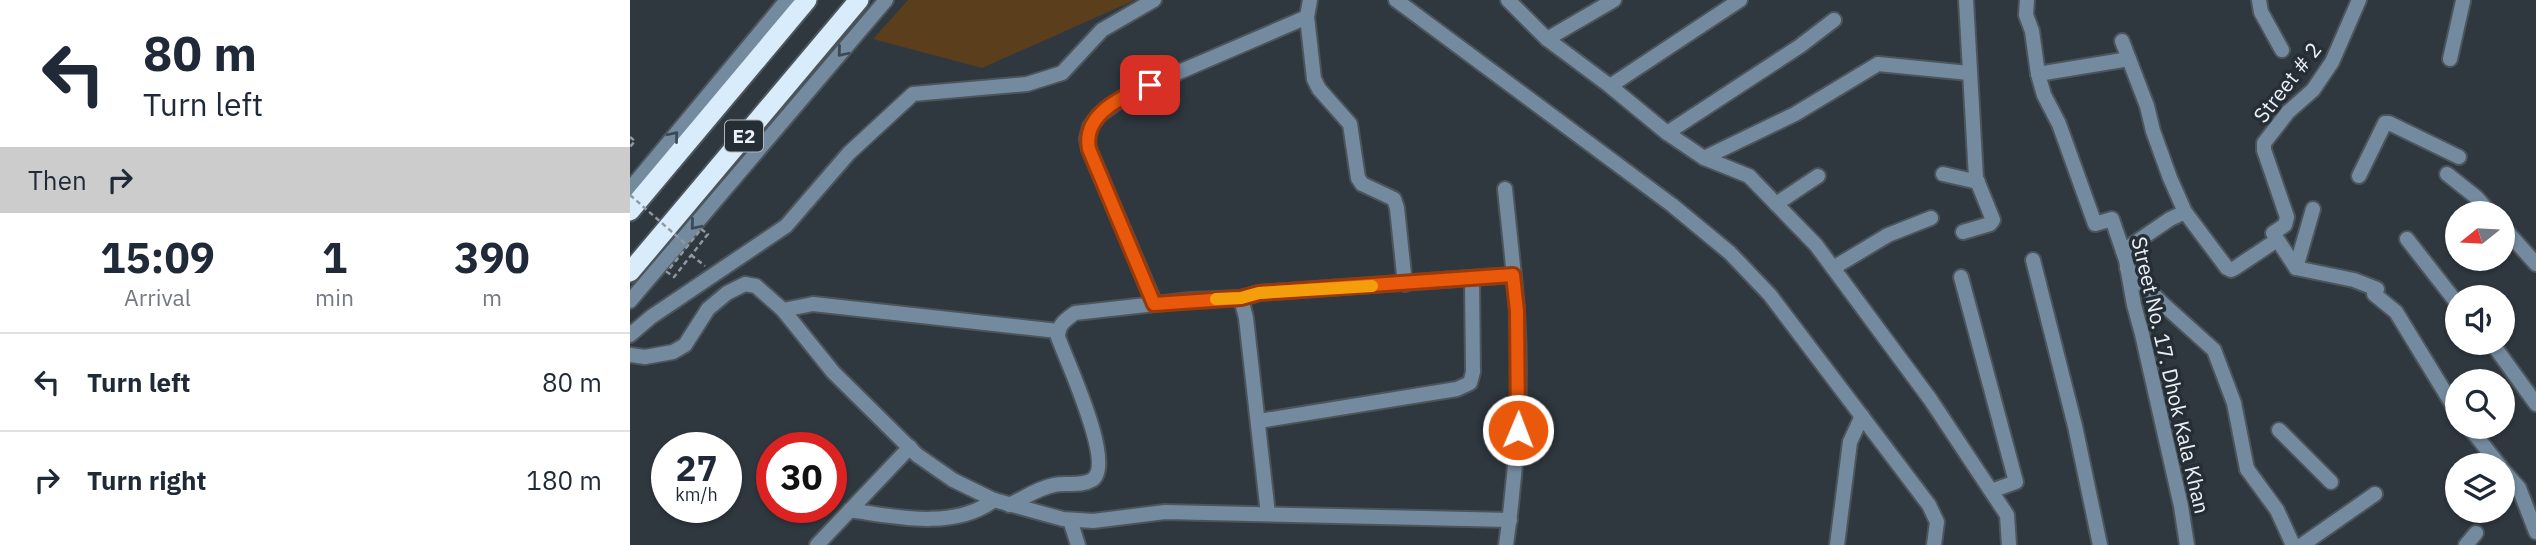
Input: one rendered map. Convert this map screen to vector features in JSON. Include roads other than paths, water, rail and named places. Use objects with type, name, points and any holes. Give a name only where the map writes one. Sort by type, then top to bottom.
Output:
[{"type":"highway","name":"E2","points":[[630,211],[807,0]]},
{"type":"highway","name":"E2","points":[[630,272],[859,0]]},
{"type":"street","points":[[630,189],[787,0]]},
{"type":"street","points":[[630,301],[886,0]]},
{"type":"street","points":[[630,335],[651,317],[786,226],[849,153],[913,94],[1027,84],[1062,73],[1102,30],[1154,0]]},
{"type":"street","points":[[1310,0],[1307,17],[1314,79],[1350,124],[1357,178],[1362,184],[1394,199],[1405,284]]},
{"type":"street","points":[[1395,0],[1672,205],[1730,253],[1770,295],[1929,505],[1937,522],[1934,545]]},
{"type":"street","points":[[1508,0],[1547,39],[1667,133],[1704,158],[1749,176],[1816,246],[1930,399],[2007,515],[2009,545]]},
{"type":"street","points":[[1547,39],[1614,0]]},
{"type":"street","points":[[1610,86],[1740,0]]},
{"type":"street","points":[[1963,232],[1992,223],[1978,182],[1966,0]]},
{"type":"street","name":"Street No. 17. Dhok Kala Khan","points":[[2027,0],[2026,15],[2032,31],[2038,74],[2095,224],[2112,219],[2123,251],[2177,486],[2187,545]]},
{"type":"street","points":[[2259,0],[2261,12],[2282,50]]},
{"type":"street","name":"Street # 2","points":[[2277,240],[2274,232],[2285,225],[2287,216],[2264,144],[2288,112],[2313,90],[2332,62],[2360,0]]},
{"type":"street","points":[[2450,59],[2463,1]]},
{"type":"street","points":[[1154,304],[1089,149],[1087,139],[1090,127],[1099,115],[1128,94],[1307,17]]},
{"type":"street","points":[[1667,133],[1800,46],[1834,20]]},
{"type":"street","points":[[2123,41],[2170,178],[2185,212],[2231,270],[2277,240],[2296,268],[2354,280],[2376,292],[2396,312],[2445,392]]},
{"type":"street","points":[[2038,74],[2129,58]]},
{"type":"street","points":[[1704,158],[1795,114],[1864,75],[1878,64],[1969,73]]},
{"type":"street","points":[[2359,176],[2385,123],[2459,157]]},
{"type":"street","points":[[1943,174],[1978,182]]},
{"type":"street","points":[[2447,174],[2480,201]]},
{"type":"street","points":[[1776,204],[1818,176]]},
{"type":"street","points":[[1505,189],[1517,311],[1518,398],[1517,454],[1506,545]]},
{"type":"street","points":[[2296,268],[2313,209]]},
{"type":"street","points":[[2123,251],[2169,219],[2185,212]]},
{"type":"street","points":[[1833,268],[1888,234],[1931,218]]},
{"type":"street","points":[[2407,239],[2445,288]]},
{"type":"street","points":[[2515,241],[2536,264]]},
{"type":"street","points":[[2034,260],[2075,426],[2100,545]]},
{"type":"street","points":[[2127,267],[2214,350],[2234,403],[2247,469],[2277,510],[2293,545]]},
{"type":"street","points":[[1009,505],[1041,489],[1056,484],[1075,485],[1087,482],[1098,474],[1100,459],[1087,409],[1060,345],[1058,331],[1063,321],[1075,313],[1241,298],[1259,293],[1513,275]]},
{"type":"street","points":[[1961,277],[2016,482],[1991,491]]},
{"type":"street","points":[[1259,421],[1457,389],[1470,383],[1473,372],[1472,278]]},
{"type":"street","points":[[630,355],[645,358],[673,352],[685,345],[708,309],[727,293],[745,285],[756,286],[783,310],[833,372],[910,447],[953,480],[1009,505],[1070,520],[1093,521],[1165,512],[1510,520]]},
{"type":"street","points":[[1241,298],[1259,421],[1268,514]]},
{"type":"street","points":[[783,310],[813,304],[1058,331]]},
{"type":"street","points":[[2501,355],[2536,404]]},
{"type":"street","points":[[1837,545],[1850,442],[1862,416]]},
{"type":"street","points":[[2279,430],[2331,482]]},
{"type":"street","points":[[2479,439],[2490,453]]},
{"type":"street","points":[[817,545],[910,447]]},
{"type":"street","points":[[2515,483],[2536,531]]},
{"type":"street","points":[[2302,545],[2375,494]]},
{"type":"street","points":[[850,510],[937,519],[985,508],[994,500]]},
{"type":"street","points":[[1070,520],[1078,545]]},
{"type":"street","points":[[2466,545],[2476,533]]}]
